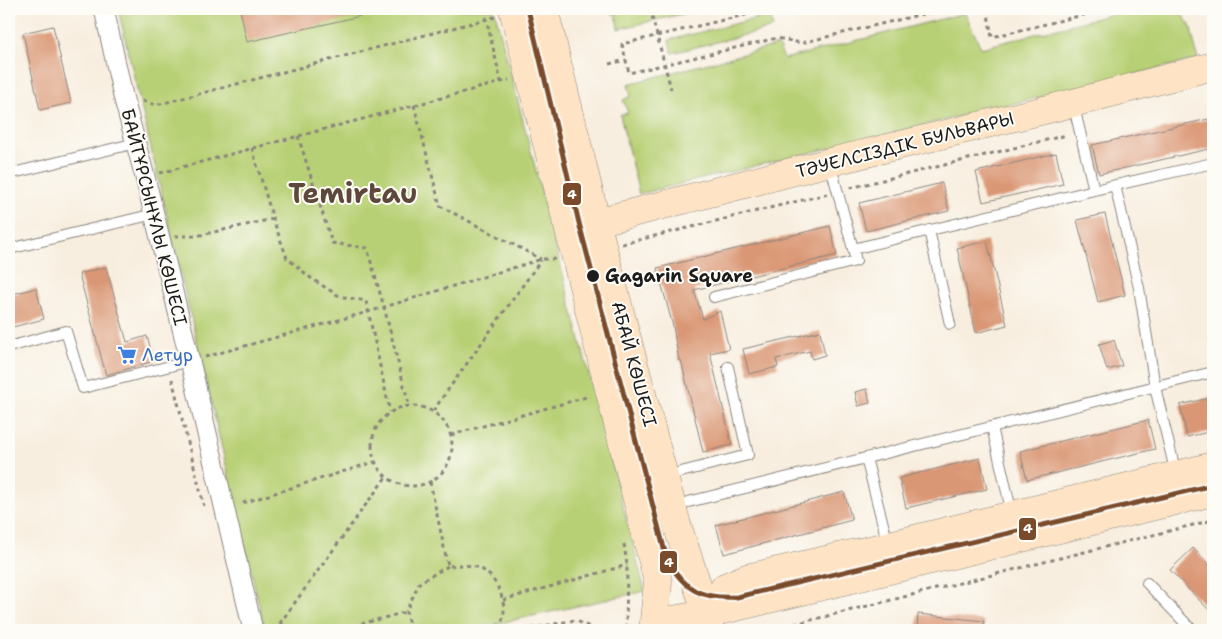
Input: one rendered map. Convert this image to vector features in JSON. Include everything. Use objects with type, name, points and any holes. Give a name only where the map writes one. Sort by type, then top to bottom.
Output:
[{"type":"street","name":"БАЙТҰРСЫНҰЛЫ КӨШЕСІ","points":[[104,9],[123,96],[160,236],[254,630]]},
{"type":"street","name":"АБАЙ КӨШЕСІ","points":[[544,9],[596,222],[672,506],[689,560],[714,625]]},
{"type":"street","points":[[508,12],[529,74],[658,582],[654,627],[714,625],[750,590],[888,545],[1213,466]]},
{"type":"street","name":"ТӘУЕЛСІЗДІК БУЛЬВАРЫ","points":[[566,221],[580,223],[596,222],[830,162],[1073,103],[1213,66]]},
{"type":"street","points":[[689,560],[699,571],[709,577],[722,579],[750,590],[1213,492]]},
{"type":"lane","points":[[1073,103],[1094,190]]},
{"type":"lane","points":[[9,174],[136,143]]},
{"type":"lane","points":[[714,297],[856,261],[830,162]]},
{"type":"lane","points":[[853,249],[1213,163]]},
{"type":"lane","points":[[1115,185],[1139,288],[1155,386],[1177,475]]},
{"type":"lane","points":[[9,248],[154,214]]},
{"type":"lane","points":[[929,230],[950,324]]},
{"type":"lane","points":[[9,347],[66,331],[83,388],[190,361]]},
{"type":"lane","points":[[664,476],[748,455],[728,367]]},
{"type":"lane","points":[[672,506],[1213,372]]},
{"type":"lane","points":[[992,427],[1012,516]]},
{"type":"lane","points":[[866,458],[888,545]]},
{"type":"lane","points":[[1147,583],[1192,630]]},
{"type":"path","points":[[484,9],[501,82]]},
{"type":"path","points":[[650,9],[672,89]]},
{"type":"path","points":[[770,9],[622,44],[629,73],[777,38],[800,43],[944,9]]},
{"type":"path","points":[[987,9],[992,37],[1108,9]]},
{"type":"path","points":[[123,96],[156,105],[487,20],[508,12]]},
{"type":"path","points":[[609,64],[626,60]]},
{"type":"path","points":[[145,177],[529,74]]},
{"type":"path","points":[[414,105],[440,206],[542,259]]},
{"type":"path","points":[[298,136],[332,243],[367,248],[409,406]]},
{"type":"path","points":[[252,148],[273,219],[287,258],[312,279],[339,296],[366,301],[390,412]]},
{"type":"path","points":[[160,236],[196,236],[273,219]]},
{"type":"path","points":[[190,361],[368,312],[542,259]]},
{"type":"path","points":[[433,412],[542,259]]},
{"type":"path","points":[[169,366],[205,508]]},
{"type":"path","points":[[451,435],[593,395]]},
{"type":"path","points":[[409,406],[421,407],[433,412],[444,422],[451,435],[452,449],[448,462],[441,474],[420,486],[397,484],[386,477],[374,462],[371,443],[377,425],[390,412],[409,406]]},
{"type":"path","points":[[243,502],[374,462]]},
{"type":"path","points":[[275,630],[386,477]]},
{"type":"path","points":[[430,482],[448,566]]},
{"type":"path","points":[[771,630],[1213,520]]},
{"type":"path","points":[[410,630],[406,612],[419,583],[448,566],[465,565],[480,569],[497,584],[503,600],[502,621],[494,630]]},
{"type":"path","points":[[503,600],[627,565]]},
{"type":"path","points":[[338,630],[406,612]]},
{"type":"path","points":[[523,630],[575,620],[596,630]]},
{"type":"path","points":[[280,623],[291,630]]},
{"type":"green space","points":[[118,9],[494,9],[645,591],[469,630],[265,630]]},
{"type":"green space","points":[[609,9],[703,9],[618,29],[616,15],[610,13]]},
{"type":"green space","points":[[1120,9],[1177,9],[1190,25],[1198,59],[639,194],[620,115],[628,113],[623,100],[631,96],[628,84],[778,45],[784,59],[965,13],[981,48],[1120,12]]},
{"type":"green space","points":[[770,15],[773,28],[672,53],[669,40]]},
{"type":"building","points":[[240,9],[369,9],[369,14],[247,42]]},
{"type":"building","points":[[53,26],[71,103],[40,110],[23,33]]},
{"type":"building","points":[[1213,118],[1213,148],[1099,174],[1092,145]]},
{"type":"building","points":[[1056,153],[1063,184],[983,202],[976,172]]},
{"type":"building","points":[[942,183],[949,211],[866,231],[859,203]]},
{"type":"building","points":[[1105,214],[1125,295],[1098,302],[1077,220]]},
{"type":"building","points":[[830,226],[837,255],[694,290],[703,319],[720,311],[729,349],[710,353],[732,445],[703,452],[657,268]]},
{"type":"building","points":[[987,241],[1007,325],[976,333],[957,248]]},
{"type":"building","points":[[106,267],[127,342],[147,336],[154,361],[106,375],[79,274]]},
{"type":"building","points":[[36,288],[44,319],[9,328],[9,295]]},
{"type":"building","points":[[820,331],[825,355],[812,359],[810,351],[776,359],[778,367],[749,374],[743,349]]},
{"type":"building","points":[[1114,340],[1122,366],[1107,370],[1099,344]]},
{"type":"building","points":[[867,389],[870,403],[858,406],[855,392]]},
{"type":"building","points":[[1213,397],[1213,431],[1187,437],[1180,405]]},
{"type":"building","points":[[1148,420],[1155,449],[1027,480],[1020,451]]},
{"type":"building","points":[[980,458],[987,489],[906,508],[899,478]]},
{"type":"building","points":[[844,492],[852,520],[724,554],[716,525]]},
{"type":"building","points":[[1193,548],[1213,569],[1213,614],[1170,570]]},
{"type":"building","points":[[918,614],[984,621],[983,630],[917,630]]},
{"type":"transit line","name":"4","points":[[528,9],[579,223],[667,560],[688,586],[704,594],[737,597],[1213,485]]},
{"type":"place","name":"Gagarin Square","points":[[593,276]]},
{"type":"place","name":"Летур","points":[[127,355]]},
{"type":"district","name":"Temirtau","points":[[353,193]]}]
